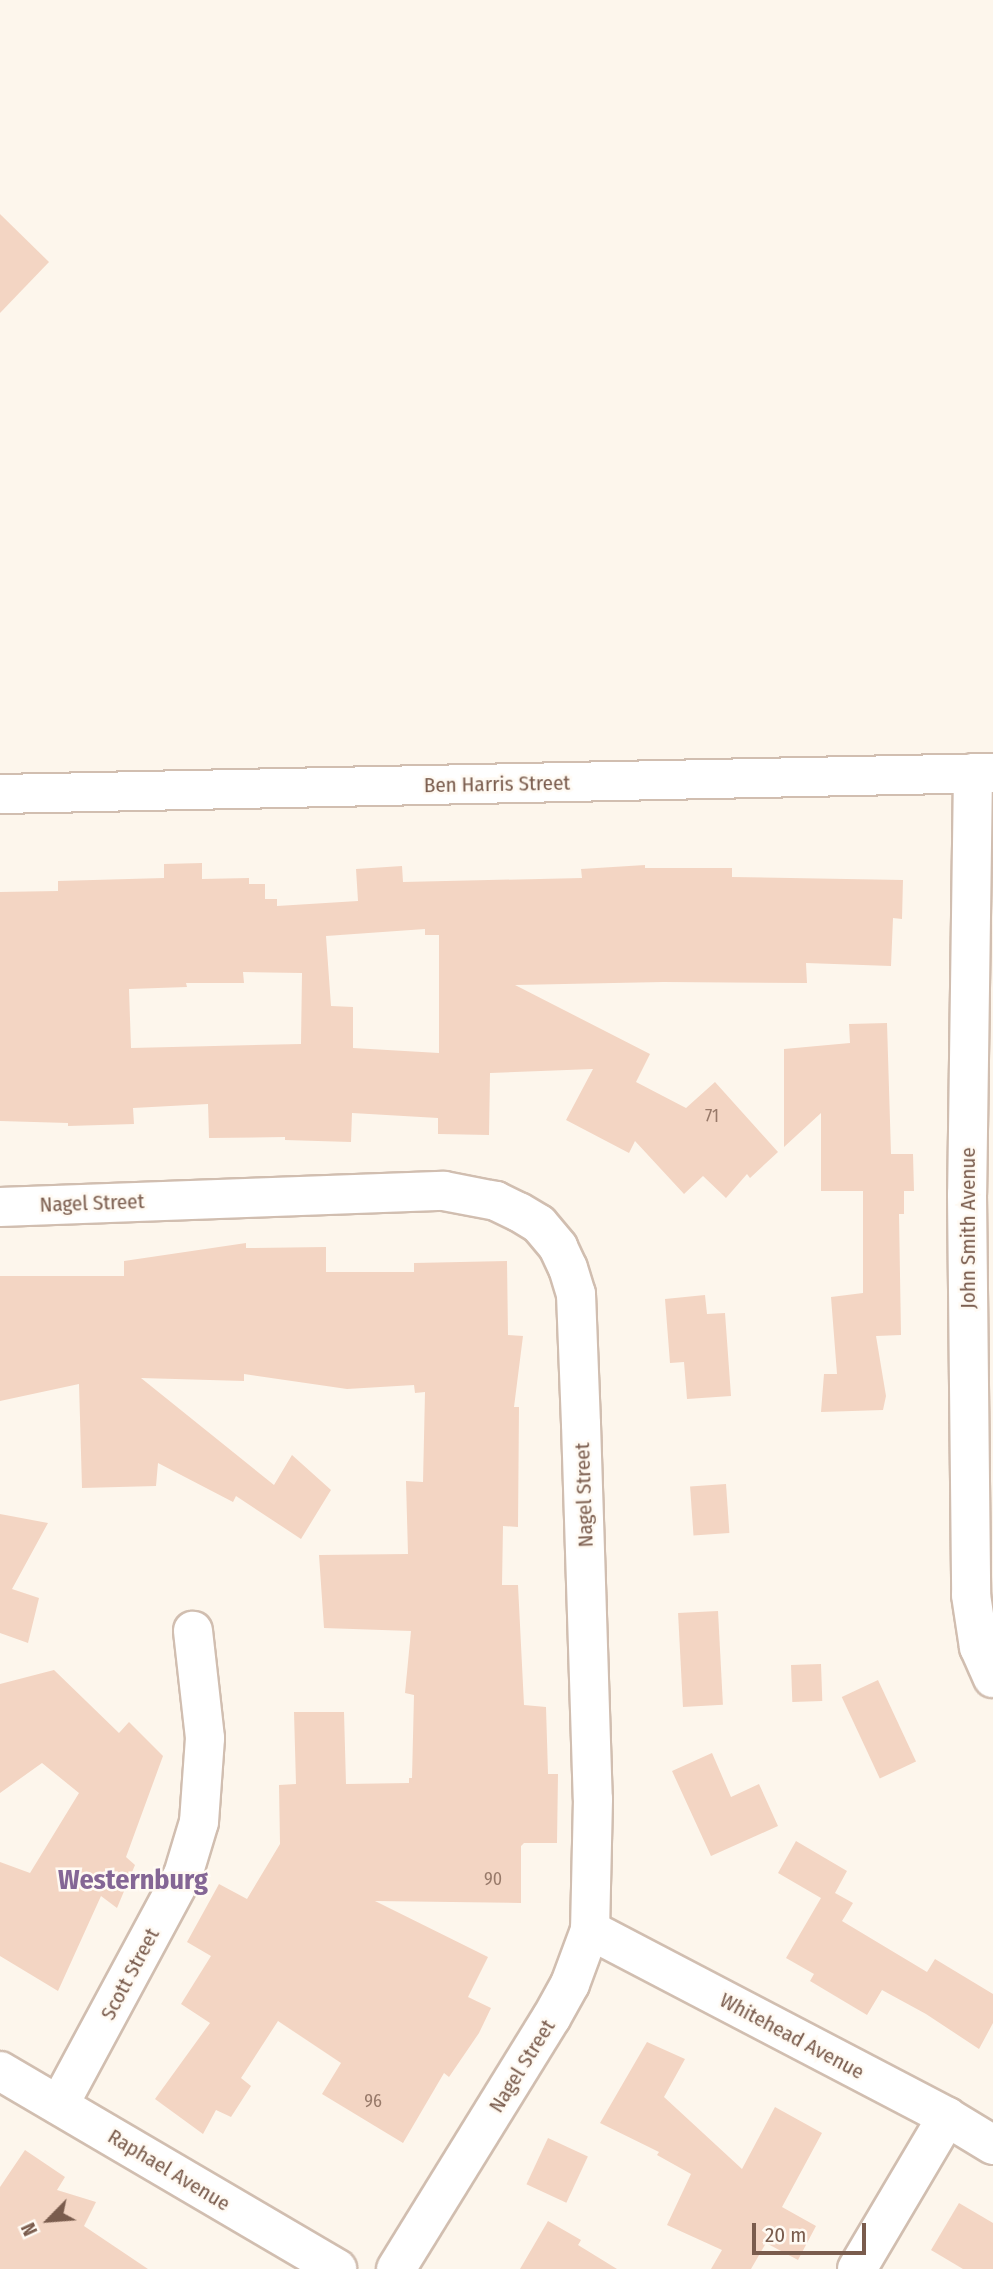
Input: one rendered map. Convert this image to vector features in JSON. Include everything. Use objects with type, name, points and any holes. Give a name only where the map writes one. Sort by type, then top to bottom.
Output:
[{"type":"street","name":"Ben Harris Street","points":[[0,794],[983,773]]},
{"type":"street","name":"John Smith Avenue","points":[[983,773],[980,1194],[971,1595],[979,1647],[993,1678]]},
{"type":"street","name":"Nagel Street","points":[[0,1206],[444,1192],[496,1201],[539,1224],[558,1247],[576,1294],[593,1799],[590,1930],[580,1959],[551,2018],[396,2269]]},
{"type":"street","name":"Scott Street","points":[[60,2105],[183,1875],[199,1822],[205,1738],[193,1631]]},
{"type":"street","name":"Whitehead Avenue","points":[[590,1930],[947,2117],[993,2145]]},
{"type":"street","name":"Raphael Avenue","points":[[0,2071],[337,2269]]},
{"type":"street","points":[[857,2269],[947,2117]]},
{"type":"building","points":[[0,214],[49,262],[0,313]]},
{"type":"building","points":[[202,863],[202,879],[249,878],[249,884],[265,884],[265,899],[277,899],[277,906],[358,901],[356,869],[402,866],[403,882],[582,878],[581,869],[645,865],[645,868],[732,868],[732,877],[903,880],[902,919],[893,918],[891,966],[806,963],[807,983],[515,985],[650,1054],[636,1082],[686,1108],[715,1082],[778,1152],[750,1178],[747,1174],[726,1198],[703,1176],[684,1194],[635,1141],[629,1153],[566,1120],[593,1069],[490,1073],[489,1135],[438,1134],[438,1118],[352,1113],[351,1142],[285,1140],[285,1137],[209,1138],[208,1104],[133,1108],[134,1124],[68,1126],[68,1123],[0,1121],[0,892],[58,891],[58,881],[164,878],[164,864]],"holes":[[[425,929],[425,935],[439,935],[439,1053],[353,1048],[353,1007],[331,1006],[326,936]],[[243,972],[302,973],[301,1044],[131,1048],[129,989],[187,987],[186,983],[244,983]]]},
{"type":"building","points":[[887,1023],[891,1154],[913,1154],[914,1191],[904,1191],[904,1214],[899,1214],[901,1335],[876,1336],[886,1396],[883,1410],[821,1412],[824,1374],[837,1374],[831,1297],[863,1293],[863,1191],[821,1191],[821,1113],[784,1147],[784,1049],[850,1043],[849,1024]]},
{"type":"building","points":[[246,1243],[246,1248],[326,1247],[326,1272],[414,1272],[414,1263],[507,1261],[508,1335],[523,1336],[514,1407],[519,1407],[518,1527],[503,1526],[502,1585],[518,1585],[524,1705],[546,1707],[548,1774],[558,1774],[557,1843],[524,1843],[521,1846],[521,1903],[375,1901],[488,1957],[468,1997],[491,2008],[479,2033],[449,2077],[444,2073],[403,2143],[322,2094],[341,2063],[278,2021],[241,2078],[251,2086],[231,2117],[216,2110],[203,2134],[155,2099],[210,2023],[181,2004],[211,1956],[187,1942],[219,1884],[247,1899],[280,1844],[279,1785],[296,1784],[294,1712],[344,1712],[346,1784],[409,1783],[409,1778],[412,1778],[414,1695],[405,1693],[411,1631],[324,1628],[319,1555],[408,1554],[406,1481],[423,1482],[425,1392],[415,1393],[414,1385],[347,1389],[244,1374],[244,1381],[141,1378],[274,1485],[292,1455],[331,1490],[301,1539],[236,1496],[233,1502],[158,1463],[156,1486],[82,1488],[79,1384],[0,1401],[0,1276],[124,1276],[124,1261]]},
{"type":"building","points":[[705,1295],[707,1314],[725,1313],[731,1396],[687,1399],[684,1362],[670,1363],[665,1299]]},
{"type":"building","points":[[726,1484],[729,1533],[694,1535],[690,1487]]},
{"type":"building","points":[[0,1514],[48,1523],[12,1589],[39,1598],[28,1643],[0,1633]]},
{"type":"building","points":[[718,1611],[723,1705],[683,1707],[678,1613]]},
{"type":"building","points":[[821,1664],[822,1701],[792,1702],[791,1665]]},
{"type":"building","points":[[54,1670],[119,1733],[129,1722],[163,1756],[126,1857],[135,1865],[117,1908],[101,1896],[58,1991],[0,1956],[0,1862],[30,1873],[79,1793],[42,1763],[0,1793],[0,1684]]},
{"type":"building","points":[[878,1680],[916,1762],[880,1778],[842,1697]]},
{"type":"building","points":[[712,1753],[731,1797],[759,1784],[778,1826],[711,1856],[672,1771]]},
{"type":"building","points":[[796,1841],[847,1871],[835,1893],[853,1903],[842,1921],[927,1972],[935,1959],[993,1994],[993,2023],[979,2049],[926,2014],[882,1990],[867,2015],[810,1981],[814,1974],[786,1958],[821,1898],[778,1873]]},
{"type":"building","points":[[647,2042],[685,2059],[664,2097],[742,2169],[775,2107],[822,2133],[782,2207],[816,2226],[798,2260],[766,2243],[751,2269],[711,2269],[722,2250],[667,2225],[691,2174],[657,2155],[659,2152],[600,2123]]},
{"type":"building","points":[[548,2138],[588,2157],[566,2203],[526,2184]]},
{"type":"building","points":[[25,2150],[65,2177],[57,2190],[96,2202],[84,2226],[148,2269],[0,2269],[0,2187]]},
{"type":"building","points":[[959,2203],[993,2223],[993,2269],[963,2269],[931,2250]]},
{"type":"building","points":[[548,2221],[581,2240],[578,2245],[617,2269],[520,2269]]},
{"type":"district","name":"Westernburg","points":[[133,1880]]}]
